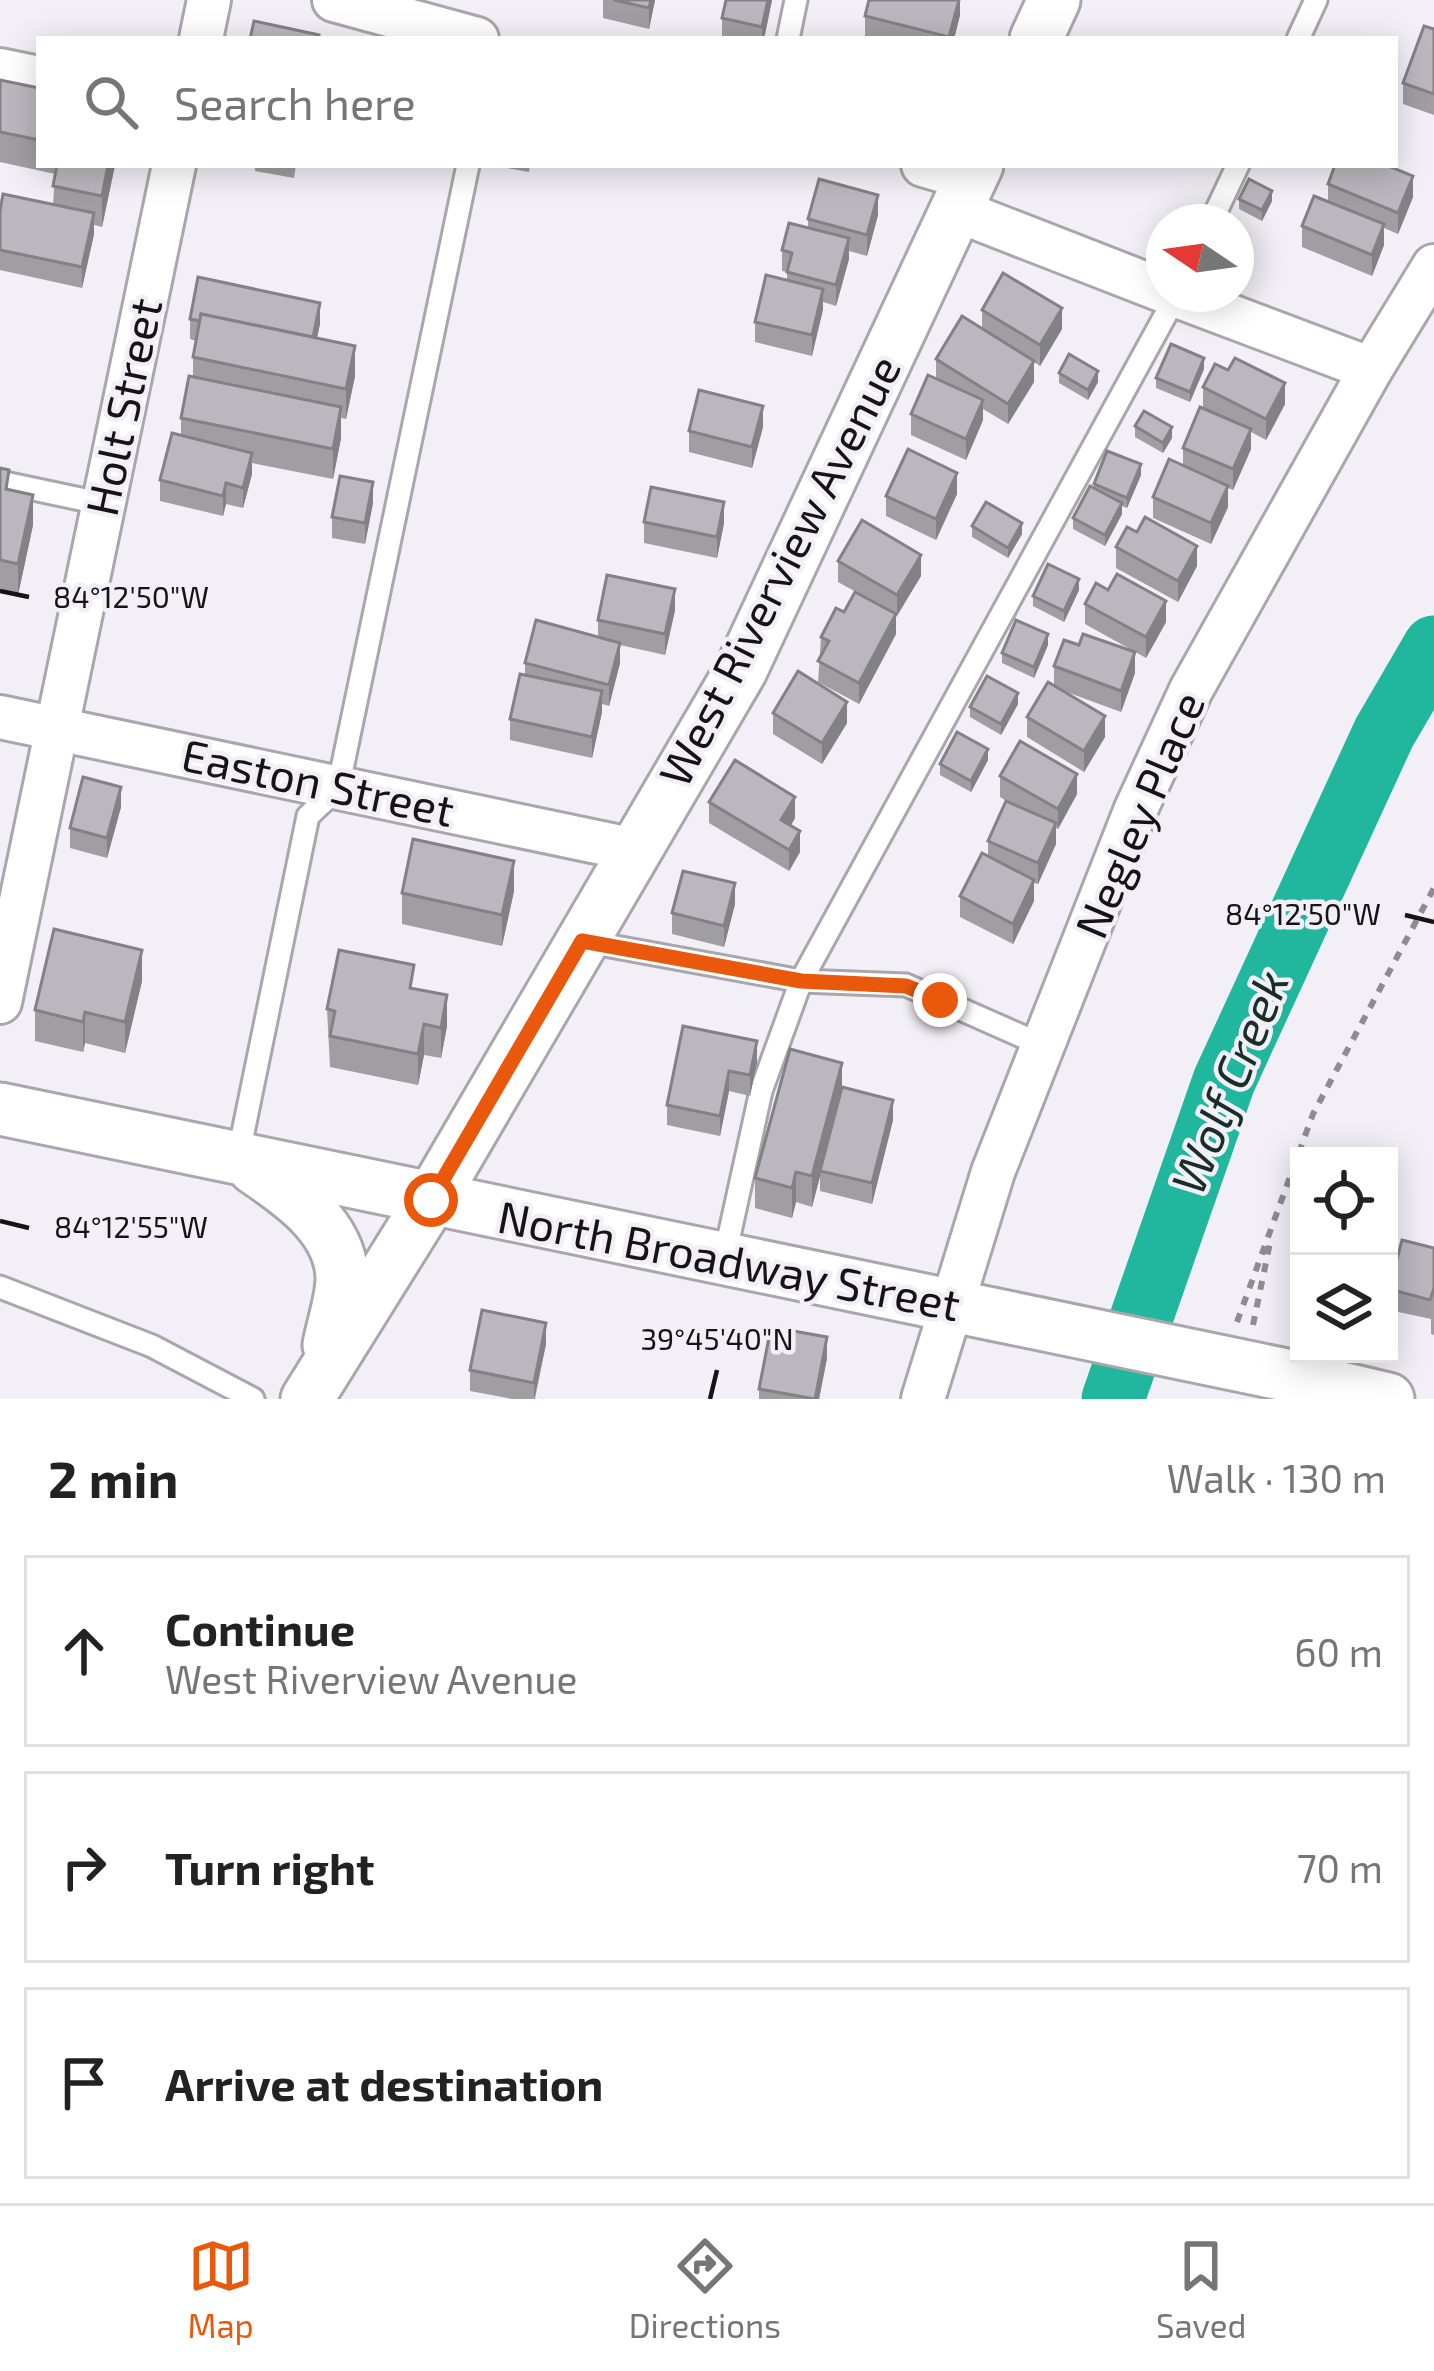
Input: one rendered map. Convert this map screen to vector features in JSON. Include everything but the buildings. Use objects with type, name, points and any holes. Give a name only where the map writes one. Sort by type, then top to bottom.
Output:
[{"type":"street","points":[[202,36],[209,0]]},
{"type":"street","points":[[334,0],[466,36]]},
{"type":"street","points":[[1037,36],[1054,0]]},
{"type":"street","points":[[0,70],[36,77]]},
{"type":"street","name":"Holt Street","points":[[0,1002],[174,168]]},
{"type":"street","points":[[957,180],[1146,280]]},
{"type":"street","name":"West Riverview Avenue","points":[[315,1386],[431,1200],[741,670],[957,180]]},
{"type":"street","name":"Negley Place","points":[[923,1399],[972,1310],[993,1172],[1136,809],[1191,690],[1434,266]]},
{"type":"street","points":[[1220,312],[1371,370]]},
{"type":"street","name":"Easton Street","points":[[0,717],[635,850]]},
{"type":"street","name":"North Broadway Street","points":[[0,1108],[1388,1399]]},
{"type":"street","points":[[238,1158],[299,1198],[333,1243],[342,1276],[315,1386]]},
{"type":"lane","points":[[789,36],[796,0]]},
{"type":"lane","points":[[1299,36],[1316,0]]},
{"type":"lane","points":[[238,1158],[308,816],[338,788],[467,168]]},
{"type":"lane","points":[[1220,204],[1237,168]]},
{"type":"lane","points":[[724,1259],[761,1091],[801,981],[1163,312]]},
{"type":"lane","points":[[0,482],[104,504]]},
{"type":"lane","points":[[582,941],[801,981],[906,986],[1042,1046]]},
{"type":"lane","points":[[0,1286],[152,1346],[253,1399]]},
{"type":"path","points":[[1231,1337],[1313,1114],[1434,888]]},
{"type":"path","points":[[1252,1330],[1276,1214]]},
{"type":"waterway","name":"Wolf Creek","points":[[1113,1399],[1224,1081],[1384,733],[1434,647]]},
{"type":"route","points":[[431,1200],[582,941],[801,981],[906,986],[940,1000]]}]
